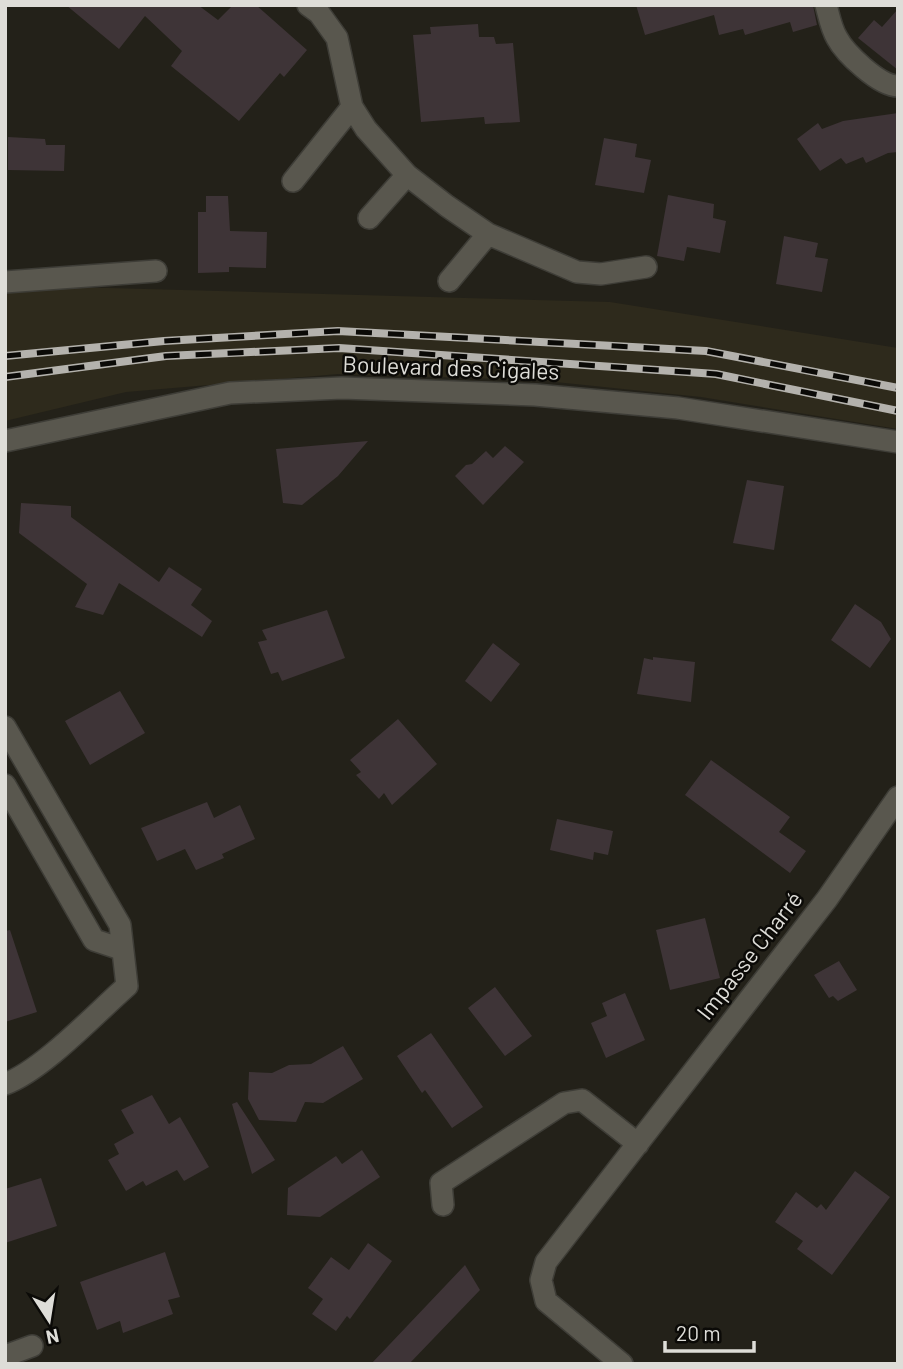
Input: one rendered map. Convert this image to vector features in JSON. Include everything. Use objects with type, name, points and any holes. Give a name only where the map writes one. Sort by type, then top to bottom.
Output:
[{"type":"street","points":[[308,5],[318,13],[337,38],[352,107],[366,129],[407,175],[488,234],[577,272],[601,274],[646,267]]},
{"type":"street","points":[[826,5],[838,40],[874,77],[892,86],[898,86]]},
{"type":"street","points":[[293,181],[352,107]]},
{"type":"street","points":[[369,218],[407,175]]},
{"type":"street","points":[[449,281],[488,234]]},
{"type":"street","points":[[5,282],[156,271]]},
{"type":"street","name":"Boulevard des Cigales","points":[[5,441],[230,393],[342,388],[535,395],[678,408],[898,442]]},
{"type":"street","points":[[5,727],[120,925],[127,986],[43,1060],[18,1079],[5,1084]]},
{"type":"street","points":[[5,785],[94,940],[121,949]]},
{"type":"street","name":"Impasse Charré","points":[[622,1364],[545,1301],[541,1280],[546,1262],[827,899],[898,797]]},
{"type":"street","points":[[443,1205],[441,1183],[564,1103],[582,1100],[638,1144]]},
{"type":"street","points":[[5,1356],[32,1346]]},
{"type":"shaded area","points":[[5,288],[109,288],[610,302],[898,348],[898,429],[701,397],[536,380],[338,374],[126,392],[5,421]]},
{"type":"building","points":[[66,5],[198,5],[218,20],[233,5],[256,5],[307,50],[284,77],[280,73],[239,121],[171,66],[182,51],[145,16],[119,49]]},
{"type":"building","points":[[636,5],[813,5],[817,25],[793,32],[790,22],[745,35],[743,29],[719,35],[714,15],[645,35]]},
{"type":"building","points":[[898,9],[898,70],[858,38],[874,20],[882,27]]},
{"type":"building","points":[[478,24],[479,37],[494,37],[496,44],[513,43],[520,122],[485,124],[484,117],[421,122],[413,35],[431,34],[430,27]]},
{"type":"building","points":[[898,113],[898,152],[888,153],[866,163],[863,157],[846,164],[841,158],[820,171],[797,139],[818,123],[822,129],[843,121]]},
{"type":"building","points":[[8,137],[45,139],[46,145],[65,145],[64,171],[8,170]]},
{"type":"building","points":[[604,138],[637,144],[635,157],[651,160],[644,193],[595,185]]},
{"type":"building","points":[[668,195],[714,204],[713,218],[726,221],[720,253],[687,247],[684,261],[657,256]]},
{"type":"building","points":[[206,196],[228,196],[230,231],[267,232],[266,268],[229,267],[229,272],[198,273],[198,212],[206,212]]},
{"type":"building","points":[[784,236],[818,243],[815,257],[828,259],[822,292],[776,284]]},
{"type":"building","points":[[368,441],[338,476],[302,505],[283,503],[276,449]]},
{"type":"building","points":[[505,446],[524,462],[483,505],[455,476],[486,451],[493,458]]},
{"type":"building","points":[[747,480],[784,486],[774,550],[733,543]]},
{"type":"building","points":[[21,503],[71,506],[71,517],[159,582],[169,567],[202,589],[191,605],[212,621],[202,637],[119,583],[103,615],[75,607],[87,584],[19,533]]},
{"type":"building","points":[[855,604],[881,622],[891,639],[870,668],[831,640]]},
{"type":"building","points":[[327,610],[345,658],[282,681],[278,672],[271,674],[258,642],[267,640],[262,630]]},
{"type":"building","points":[[493,643],[520,664],[491,702],[465,681]]},
{"type":"building","points":[[653,657],[695,662],[691,702],[637,694],[644,658],[653,660]]},
{"type":"building","points":[[120,691],[145,733],[90,765],[65,721]]},
{"type":"building","points":[[398,719],[437,764],[392,805],[384,793],[379,799],[356,775],[361,772],[350,760]]},
{"type":"building","points":[[711,760],[790,817],[779,832],[806,851],[790,873],[685,795]]},
{"type":"building","points":[[207,802],[214,818],[240,805],[255,839],[222,854],[224,858],[196,870],[185,849],[157,861],[141,828]]},
{"type":"building","points":[[557,819],[613,831],[608,855],[594,852],[593,860],[550,850]]},
{"type":"building","points":[[705,918],[720,978],[670,990],[656,930]]},
{"type":"building","points":[[10,930],[37,1012],[5,1022],[5,931]]},
{"type":"building","points":[[839,961],[857,990],[838,1001],[833,996],[829,998],[814,975]]},
{"type":"building","points":[[495,987],[532,1036],[505,1056],[468,1008]]},
{"type":"building","points":[[625,993],[645,1040],[606,1058],[591,1023],[607,1016],[602,1003]]},
{"type":"building","points":[[431,1033],[483,1107],[452,1128],[425,1090],[422,1093],[397,1056]]},
{"type":"building","points":[[343,1046],[363,1079],[323,1103],[305,1102],[296,1122],[259,1120],[248,1099],[249,1072],[272,1073],[289,1065],[311,1064]]},
{"type":"building","points":[[152,1095],[169,1124],[180,1117],[209,1167],[184,1181],[177,1170],[146,1186],[143,1181],[126,1191],[108,1160],[119,1154],[114,1144],[134,1133],[121,1110]]},
{"type":"building","points":[[237,1102],[275,1160],[252,1174],[232,1104]]},
{"type":"building","points":[[362,1150],[380,1177],[320,1217],[287,1215],[288,1188],[336,1156],[342,1164]]},
{"type":"building","points":[[855,1171],[890,1197],[832,1275],[797,1249],[803,1241],[775,1222],[796,1192],[817,1208],[821,1204],[826,1210]]},
{"type":"building","points":[[41,1178],[57,1226],[5,1243],[5,1189]]},
{"type":"building","points":[[368,1243],[392,1261],[350,1319],[347,1316],[336,1331],[312,1314],[323,1299],[308,1288],[331,1257],[349,1270]]},
{"type":"building","points":[[165,1252],[180,1297],[168,1300],[173,1314],[123,1333],[120,1321],[97,1330],[80,1282]]},
{"type":"building","points":[[465,1265],[480,1290],[409,1364],[371,1364]]},
{"type":"railway","points":[[5,356],[164,341],[338,331],[706,351],[898,388]]},
{"type":"railway","points":[[5,377],[166,356],[339,348],[716,374],[898,411]]}]
